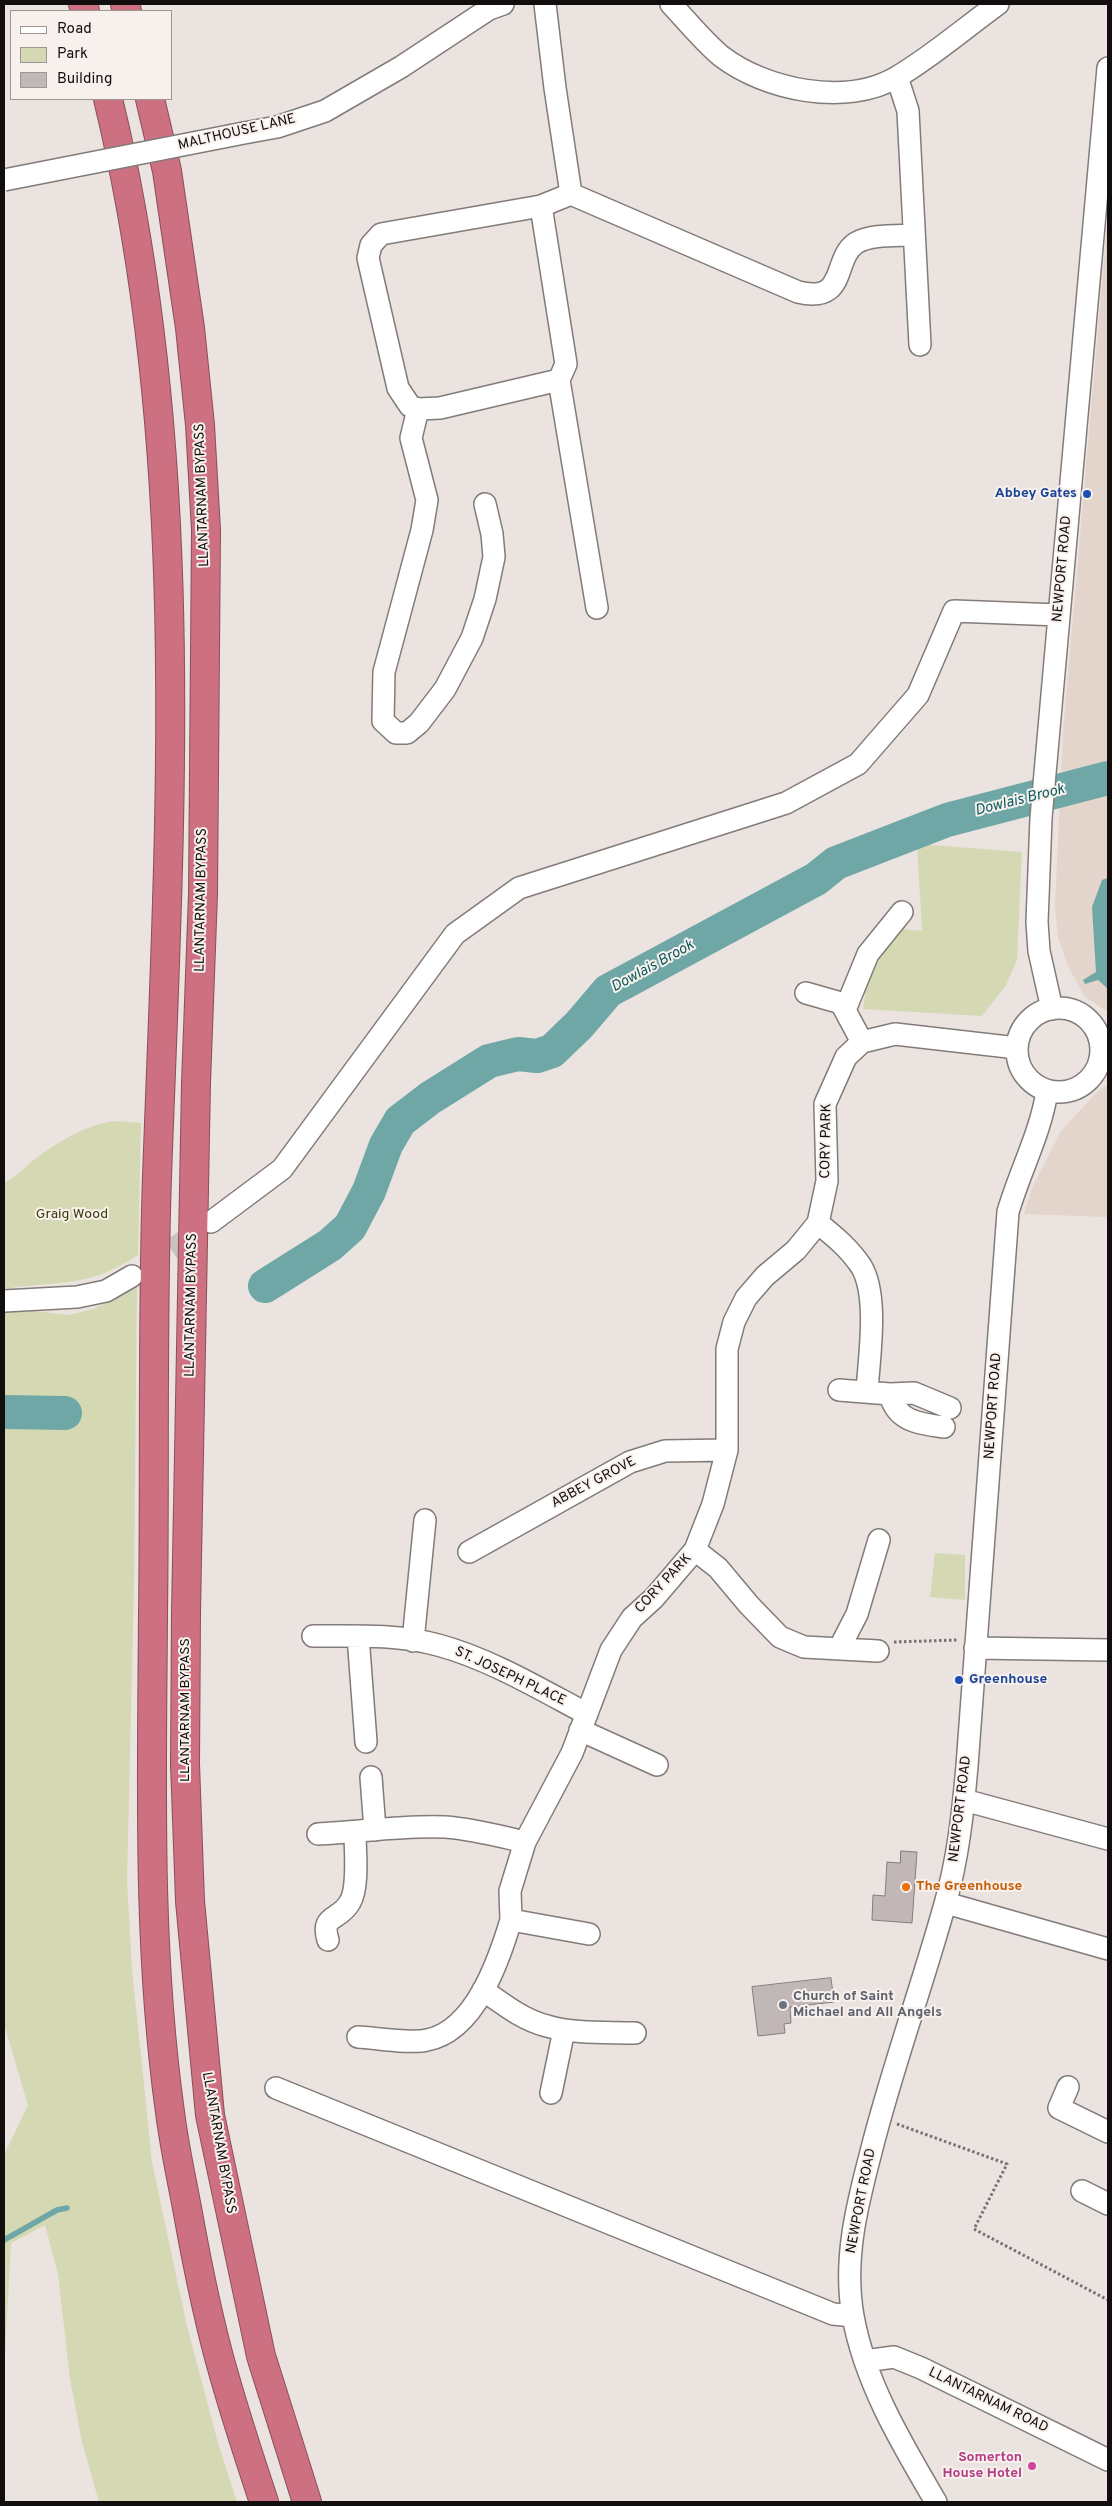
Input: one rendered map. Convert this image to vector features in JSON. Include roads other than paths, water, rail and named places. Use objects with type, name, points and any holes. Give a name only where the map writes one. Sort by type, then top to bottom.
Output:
[{"type":"highway","points":[[108,100],[130,203],[153,354],[168,532],[171,686],[170,819],[167,946],[157,1183],[151,1765],[154,1901],[161,2040],[170,2119],[200,2276],[223,2372],[264,2502]]},
{"type":"highway","name":"LLANTARNAM BYPASS","points":[[150,100],[167,171],[190,328],[200,425],[206,530],[203,894],[196,1093],[186,1613],[185,1764],[190,1901],[210,2115],[261,2356],[307,2502]]},
{"type":"street","name":"MALTHOUSE LANE","points":[[4,180],[277,126],[325,111],[401,67],[489,9],[502,4]]},
{"type":"street","points":[[545,4],[555,88],[572,194]]},
{"type":"street","points":[[671,4],[721,56],[763,80],[828,93],[849,93],[866,90],[897,77],[998,4]]},
{"type":"street","name":"NEWPORT ROAD","points":[[1052,1009],[1040,951],[1037,922],[1041,818],[1108,68]]},
{"type":"street","points":[[897,77],[908,111],[920,345]]},
{"type":"street","points":[[559,380],[440,408],[418,409],[410,406],[398,388],[368,258],[371,245],[381,234],[541,206],[572,194],[798,292],[809,295],[821,292],[834,283],[848,253],[859,242],[869,238],[914,235]]},
{"type":"street","points":[[541,206],[566,364],[559,380],[597,608]]},
{"type":"street","points":[[418,409],[411,438],[427,500],[422,530],[384,672],[383,721],[396,733],[407,733],[419,723],[445,689],[472,638],[485,599],[494,557],[492,534],[485,504]]},
{"type":"street","points":[[211,1222],[282,1169],[455,934],[463,928],[519,888],[786,803],[858,764],[918,695],[954,611],[1059,615]]},
{"type":"street","points":[[844,1010],[868,954],[902,912]]},
{"type":"street","points":[[806,993],[841,1002],[862,1042],[895,1034],[1017,1048]]},
{"type":"street","points":[[1052,1009],[1066,1009],[1084,1017],[1097,1032],[1104,1045],[1095,1072],[1086,1082],[1074,1090],[1047,1091],[1034,1085],[1024,1075],[1018,1062],[1017,1048],[1024,1026],[1032,1018],[1052,1009]]},
{"type":"street","name":"CORY PARK","points":[[358,2037],[426,2040],[448,2032],[466,2014],[483,1990],[502,1948],[511,1920],[510,1891],[525,1842],[572,1753],[611,1650],[632,1618],[654,1598],[694,1550],[714,1504],[727,1450],[727,1349],[734,1322],[746,1298],[765,1276],[796,1250],[818,1223],[827,1181],[825,1104],[846,1057],[862,1042]]},
{"type":"street","name":"NEWPORT ROAD","points":[[936,2502],[878,2398],[865,2361],[853,2316],[849,2283],[852,2239],[889,2082],[946,1902],[964,1800],[1008,1212],[1017,1182],[1044,1112],[1047,1091]]},
{"type":"street","points":[[818,1223],[844,1244],[862,1268],[871,1299],[867,1391]]},
{"type":"street","points":[[4,1301],[77,1297],[106,1291],[132,1276]]},
{"type":"street","points":[[839,1390],[890,1394],[893,1407],[905,1418],[927,1425],[947,1418]]},
{"type":"street","name":"ABBEY GROVE","points":[[469,1552],[630,1462],[665,1451],[727,1450]]},
{"type":"street","points":[[413,1641],[426,1520]]},
{"type":"street","points":[[839,1649],[857,1614],[879,1540]]},
{"type":"street","points":[[694,1550],[718,1568],[749,1605],[780,1637],[804,1647],[878,1651]]},
{"type":"street","name":"ST. JOSEPH PLACE","points":[[313,1636],[390,1636],[438,1645],[478,1660],[526,1681],[583,1722],[657,1765]]},
{"type":"street","points":[[358,1636],[366,1742]]},
{"type":"street","points":[[975,1644],[1108,1650]]},
{"type":"street","points":[[328,1940],[324,1928],[326,1923],[346,1908],[352,1899],[355,1863],[365,1831],[371,1777]]},
{"type":"street","points":[[964,1800],[1108,1839]]},
{"type":"street","points":[[318,1834],[446,1827],[481,1831],[525,1842]]},
{"type":"street","points":[[946,1902],[1108,1949]]},
{"type":"street","points":[[511,1920],[589,1934]]},
{"type":"street","points":[[483,1990],[513,2011],[546,2026],[564,2030],[635,2034]]},
{"type":"street","points":[[551,2093],[564,2030]]},
{"type":"street","points":[[1068,2087],[1059,2108],[1108,2132]]},
{"type":"street","points":[[276,2088],[833,2314],[853,2316]]},
{"type":"street","points":[[1082,2191],[1106,2197]]},
{"type":"street","name":"LLANTARNAM ROAD","points":[[865,2361],[894,2357],[921,2368],[1108,2460]]},
{"type":"water","points":[[1108,878],[1108,989],[1098,980],[1085,984],[1083,980],[1096,972],[1092,907],[1102,880]]},
{"type":"waterway","name":"Dowlais Brook","points":[[265,1286],[330,1245],[350,1227],[369,1191],[386,1145],[400,1121],[430,1098],[489,1061],[518,1054],[537,1056],[552,1051],[579,1025],[608,991],[816,879],[836,863],[947,820],[1108,778]]},
{"type":"waterway","name":"Dowlais Brook","points":[[4,1412],[65,1413]]},
{"type":"waterway","points":[[4,2240],[57,2210],[67,2208]]},
{"type":"tunnel","points":[[145,1268],[202,1228]]},
{"type":"place","name":"Abbey Gates","points":[[1087,494]]},
{"type":"place","name":"Greenhouse","points":[[959,1680]]},
{"type":"place","name":"The Greenhouse","points":[[906,1887]]},
{"type":"place","name":"Church of Saint Michael and All Angels","points":[[783,2005]]},
{"type":"place","name":"Somerton House Hotel","points":[[1032,2466]]},
{"type":"park label","name":"Graig Wood","points":[[72,1215]]}]
